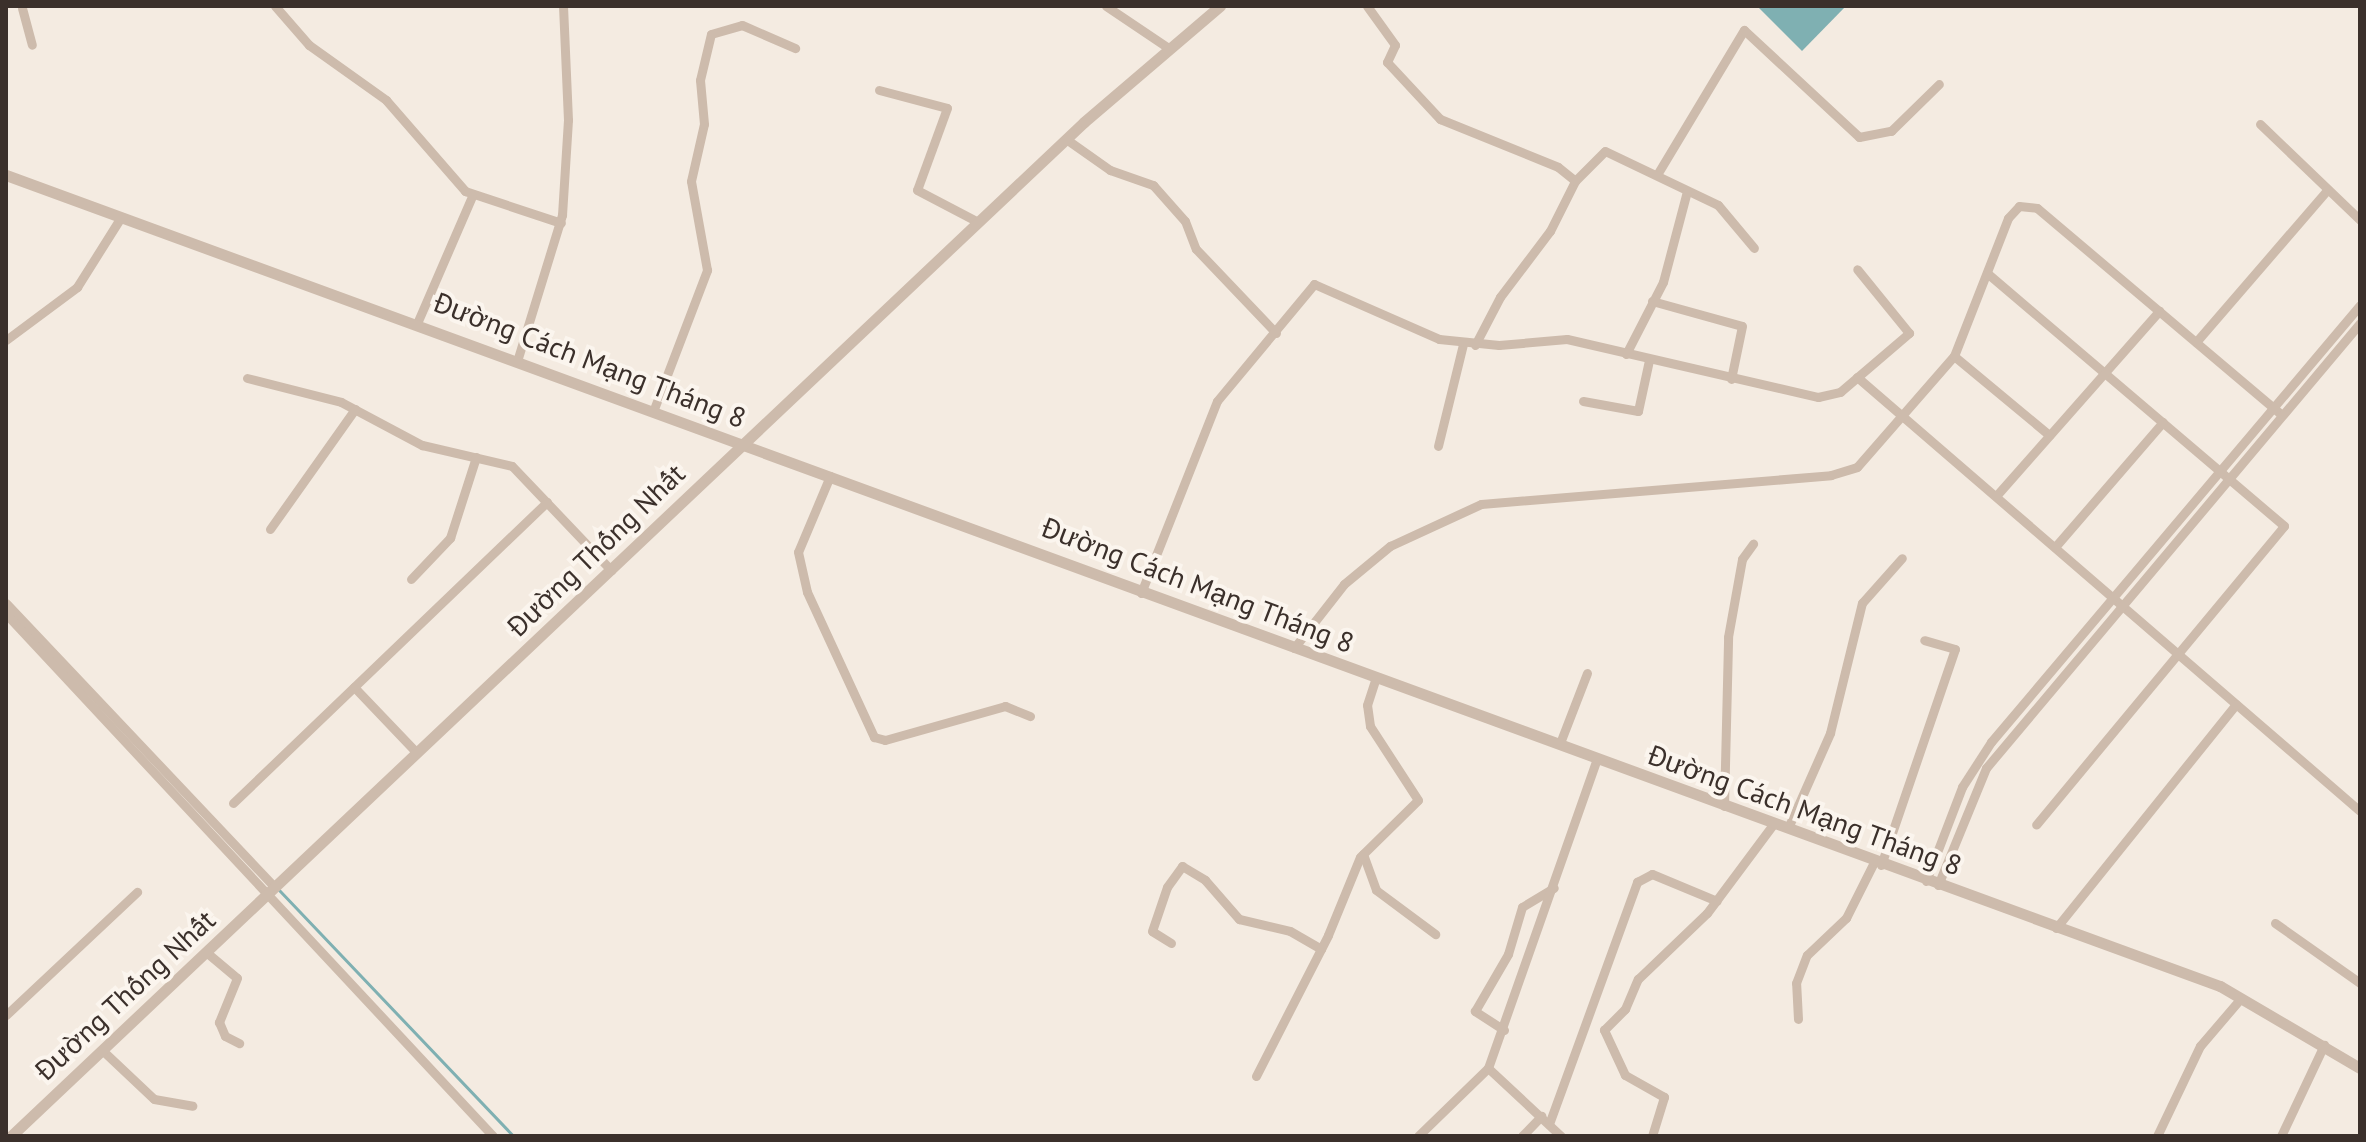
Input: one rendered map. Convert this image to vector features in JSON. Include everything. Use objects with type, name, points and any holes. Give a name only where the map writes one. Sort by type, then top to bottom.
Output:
[{"type":"street","points":[[275,6],[309,45],[386,100],[472,196],[561,223]]},
{"type":"street","points":[[518,358],[561,223],[568,120],[563,6]]},
{"type":"street","points":[[1106,6],[1170,49]]},
{"type":"street","name":"Đường Thống Nhất","points":[[11,1136],[1066,139],[1220,6]]},
{"type":"street","points":[[1367,6],[1395,45],[1387,62],[1440,119],[1558,167],[1575,181]]},
{"type":"street","points":[[22,8],[32,45]]},
{"type":"street","points":[[654,409],[707,270],[691,181],[704,124],[700,80],[711,34],[742,25],[795,48]]},
{"type":"street","points":[[1658,173],[1744,30],[1859,137],[1891,131],[1939,84]]},
{"type":"street","points":[[879,90],[947,108],[917,190],[978,222]]},
{"type":"street","points":[[2260,124],[2360,220]]},
{"type":"street","points":[[1066,139],[1110,170],[1153,185],[1185,221],[1196,249],[1276,333]]},
{"type":"street","points":[[1475,345],[1500,297],[1550,231],[1575,181],[1608,150],[1658,173],[1726,211],[1754,248]]},
{"type":"street","name":"Đường Cách Mạng Tháng 8","points":[[6,175],[418,321],[1141,593],[1560,743],[2241,998],[2360,1068]]},
{"type":"street","points":[[2196,342],[2327,190]]},
{"type":"street","points":[[1626,354],[1652,301],[1687,191]]},
{"type":"street","points":[[418,321],[472,196]]},
{"type":"street","points":[[1294,648],[1344,584],[1390,546],[1453,513],[1533,496],[1831,475],[1868,459],[1954,356],[2008,218],[2028,205],[2282,415]]},
{"type":"street","points":[[6,340],[77,287],[121,217]]},
{"type":"street","points":[[1141,593],[1217,401],[1318,283],[1413,332],[1463,344],[1567,339],[1818,397],[1840,392],[1909,333],[1857,269]]},
{"type":"street","points":[[1987,273],[2282,521],[2284,532],[2177,653],[2036,825]]},
{"type":"street","points":[[1652,301],[1742,326],[1731,379]]},
{"type":"street","points":[[1932,883],[1971,770],[2112,596],[2360,305]]},
{"type":"street","points":[[1996,496],[2159,311]]},
{"type":"street","points":[[1932,883],[1986,768],[2360,323]]},
{"type":"street","points":[[1438,446],[1463,344]]},
{"type":"street","points":[[1954,356],[2049,435]]},
{"type":"street","points":[[1583,401],[1638,411],[1649,360]]},
{"type":"street","points":[[1857,377],[2360,811]]},
{"type":"street","points":[[247,378],[355,409],[422,445],[512,466],[611,570]]},
{"type":"street","points":[[270,529],[355,409]]},
{"type":"street","points":[[2055,547],[2163,422]]},
{"type":"street","points":[[411,579],[450,538],[476,457]]},
{"type":"street","points":[[830,476],[798,552],[807,592],[874,737],[885,740],[1005,706],[1030,716]]},
{"type":"street","points":[[233,803],[547,502]]},
{"type":"street","points":[[1724,806],[1728,637],[1742,559],[1753,544]]},
{"type":"street","points":[[1788,828],[1830,733],[1862,603],[1902,558]]},
{"type":"street","points":[[6,603],[493,1136]]},
{"type":"street","points":[[6,614],[271,891]]},
{"type":"street","points":[[6,631],[14,623]]},
{"type":"street","points":[[1798,1019],[1796,983],[1807,955],[1846,918],[1877,864],[1955,649],[1924,640]]},
{"type":"street","points":[[2064,654],[2073,662]]},
{"type":"street","points":[[1560,743],[1587,673]]},
{"type":"street","points":[[1256,1076],[1321,949],[1363,854],[1418,800],[1370,726],[1367,705],[1376,678]]},
{"type":"street","points":[[354,687],[417,753]]},
{"type":"street","points":[[2056,928],[2236,704]]},
{"type":"street","points":[[1418,1136],[1488,1068],[1504,1030],[1597,759]]},
{"type":"street","points":[[1652,1136],[1664,1097],[1625,1075],[1602,1035],[1662,951],[1717,901],[1774,823]]},
{"type":"street","points":[[1363,854],[1376,890],[1435,934]]},
{"type":"street","points":[[1171,943],[1152,931],[1167,887],[1182,866],[1205,880],[1239,919],[1290,931],[1321,949]]},
{"type":"street","points":[[1549,1124],[1637,882],[1652,874],[1717,901]]},
{"type":"street","points":[[1504,1030],[1475,1011],[1508,954],[1522,907],[1554,888]]},
{"type":"street","points":[[6,1015],[137,892]]},
{"type":"street","points":[[2275,923],[2360,983]]},
{"type":"street","points":[[206,952],[237,978],[219,1022],[225,1036],[239,1043]]},
{"type":"street","points":[[2157,1136],[2200,1046],[2241,998]]},
{"type":"street","points":[[2281,1136],[2324,1045]]},
{"type":"street","points":[[102,1050],[154,1099],[192,1106]]},
{"type":"street","points":[[1488,1068],[1561,1136]]},
{"type":"street","points":[[1522,1136],[1541,1116]]},
{"type":"water","points":[[1757,6],[1846,6],[1802,51]]},
{"type":"waterway","points":[[279,890],[513,1136]]}]
